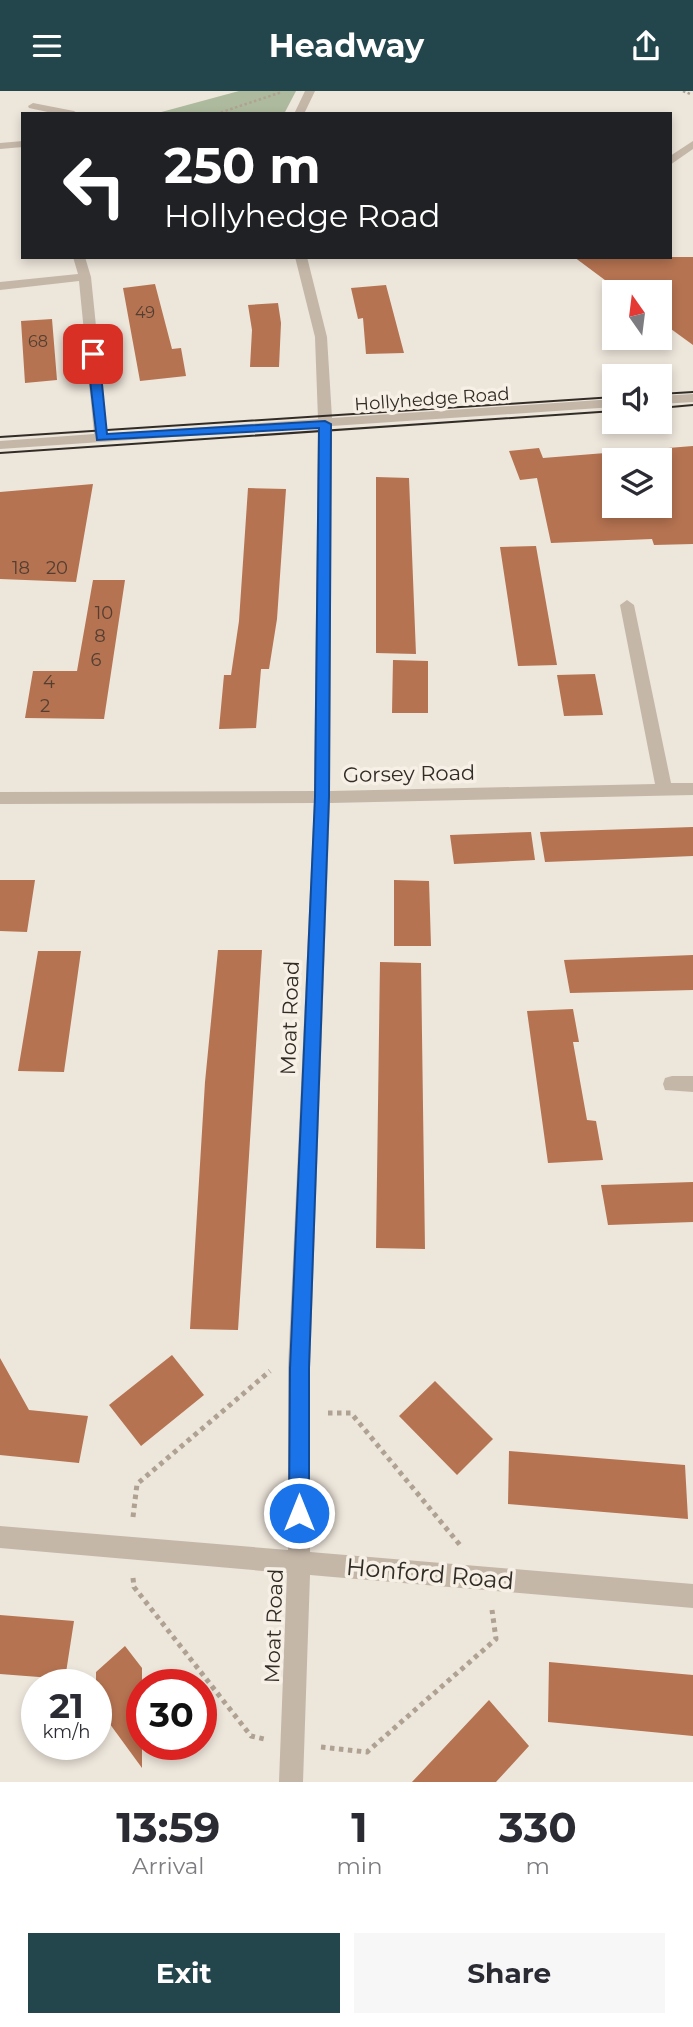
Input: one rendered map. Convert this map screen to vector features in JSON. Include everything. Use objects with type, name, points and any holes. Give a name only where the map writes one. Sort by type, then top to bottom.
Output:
[{"type":"street","points":[[30,91],[34,110],[54,112]]},
{"type":"street","points":[[300,112],[310,91]]},
{"type":"street","points":[[672,160],[693,143]]},
{"type":"street","points":[[0,146],[21,144]]},
{"type":"street","points":[[80,259],[85,277],[101,438]]},
{"type":"street","name":"Moat Road","points":[[291,1782],[299,1563],[299,1368],[322,797],[325,424],[321,337],[302,259]]},
{"type":"street","points":[[0,286],[85,277]]},
{"type":"street","points":[[672,399],[693,398]]},
{"type":"street","name":"Hollyhedge Road","points":[[0,445],[602,404]]},
{"type":"street","points":[[627,604],[664,790]]},
{"type":"street","name":"Gorsey Road","points":[[0,798],[322,797],[693,789]]},
{"type":"street","points":[[671,1084],[693,1084]]},
{"type":"street","name":"Honford Road","points":[[0,1537],[693,1595]]},
{"type":"path","points":[[222,112],[284,91]]},
{"type":"path","points":[[299,1368],[278,1364],[137,1484],[129,1549],[134,1587],[251,1736],[292,1744],[368,1752],[496,1639],[488,1579],[351,1413],[299,1413]]},
{"type":"green space","points":[[239,91],[296,91],[285,112],[161,112]]},
{"type":"building","points":[[693,257],[693,345],[672,330],[672,280],[605,280],[577,259]]},
{"type":"building","points":[[155,284],[172,349],[181,348],[186,376],[140,381],[123,288]]},
{"type":"building","points":[[386,285],[404,353],[366,354],[363,318],[358,319],[351,288]]},
{"type":"building","points":[[278,303],[281,323],[279,367],[250,367],[252,330],[248,305]]},
{"type":"building","points":[[52,319],[57,380],[25,383],[21,321]]},
{"type":"building","points":[[693,446],[693,544],[654,545],[652,539],[551,543],[537,478],[520,480],[509,451],[539,448],[543,458],[602,453],[602,518],[672,518],[672,448],[668,448]]},
{"type":"building","points":[[376,477],[409,478],[416,654],[376,653]]},
{"type":"building","points":[[93,484],[76,582],[0,579],[0,492]]},
{"type":"building","points":[[248,488],[286,489],[277,619],[269,669],[261,669],[256,728],[219,729],[224,675],[231,675],[239,621]]},
{"type":"building","points":[[536,546],[557,665],[518,666],[500,547]]},
{"type":"building","points":[[93,580],[125,580],[104,719],[25,718],[33,671],[77,671]]},
{"type":"building","points":[[393,660],[428,661],[428,713],[392,713]]},
{"type":"building","points":[[595,674],[603,715],[564,716],[557,675]]},
{"type":"building","points":[[693,827],[693,856],[545,862],[540,832]]},
{"type":"building","points":[[531,832],[535,860],[454,864],[450,835]]},
{"type":"building","points":[[0,880],[35,880],[27,932],[0,931]]},
{"type":"building","points":[[394,880],[429,881],[431,946],[394,946]]},
{"type":"building","points":[[218,950],[262,950],[238,1330],[190,1329],[205,1082]]},
{"type":"building","points":[[38,951],[81,951],[64,1072],[18,1071]]},
{"type":"building","points":[[693,955],[693,990],[570,993],[564,960]]},
{"type":"building","points":[[380,962],[421,963],[425,1249],[376,1248]]},
{"type":"building","points":[[573,1009],[579,1042],[573,1042],[587,1120],[596,1121],[603,1160],[548,1163],[527,1011]]},
{"type":"building","points":[[693,1182],[693,1222],[608,1225],[601,1185]]},
{"type":"building","points":[[172,1355],[204,1395],[141,1446],[109,1405]]},
{"type":"building","points":[[0,1358],[29,1410],[88,1416],[79,1463],[0,1455]]},
{"type":"building","points":[[435,1381],[493,1439],[457,1475],[399,1416]]},
{"type":"building","points":[[509,1451],[685,1465],[688,1519],[508,1504]]},
{"type":"building","points":[[0,1615],[74,1621],[67,1669],[21,1669],[21,1676],[0,1674]]},
{"type":"building","points":[[125,1646],[142,1668],[126,1669],[126,1746],[112,1727],[112,1669],[99,1669]]},
{"type":"building","points":[[549,1662],[693,1675],[693,1736],[548,1722]]},
{"type":"building","points":[[489,1700],[529,1746],[496,1782],[412,1782]]},
{"type":"tram line","points":[[672,393],[693,392]]},
{"type":"tram line","points":[[0,437],[602,398]]},
{"type":"tram line","points":[[672,407],[693,405]]},
{"type":"tram line","points":[[0,453],[602,412]]},
{"type":"route","points":[[93,354],[101,438],[325,424],[322,797],[299,1368],[299,1513]]}]
